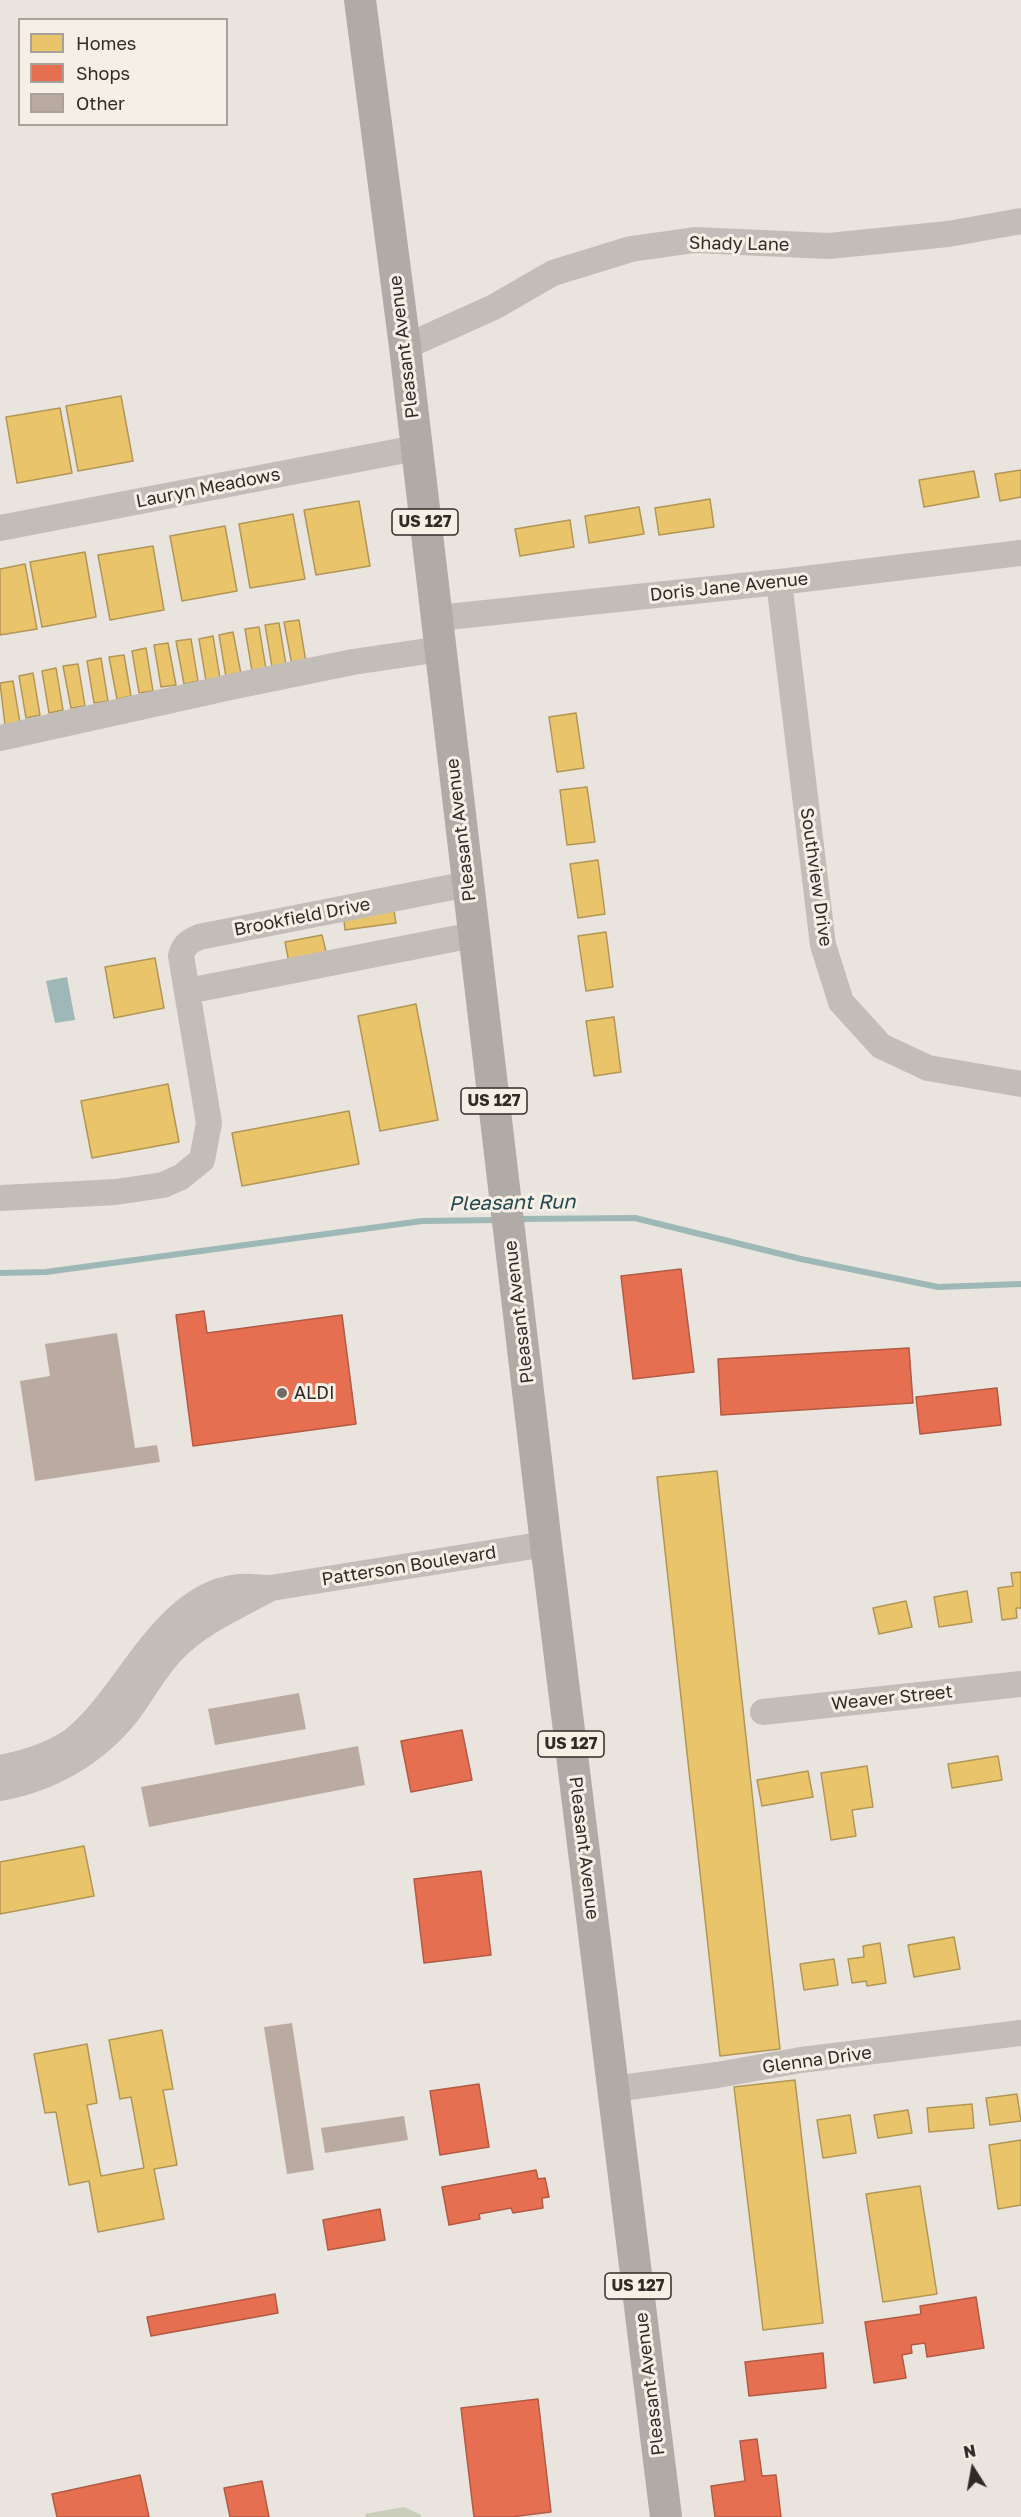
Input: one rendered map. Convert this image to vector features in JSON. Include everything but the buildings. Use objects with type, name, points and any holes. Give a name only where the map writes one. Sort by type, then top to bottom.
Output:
[{"type":"main road","name":"Pleasant Avenue","points":[[360,0],[438,618],[546,1544],[666,2517]]},
{"type":"street","name":"Shady Lane","points":[[405,347],[494,307],[553,273],[631,249],[695,240],[829,246],[948,234],[1021,221]]},
{"type":"street","name":"Lauryn Meadows","points":[[0,528],[416,448]]},
{"type":"street","name":"Doris Jane Avenue","points":[[438,618],[779,582],[1021,553]]},
{"type":"street","name":"Southview Drive","points":[[779,582],[823,945],[841,1002],[881,1046],[928,1068],[1021,1084]]},
{"type":"street","points":[[0,738],[353,662],[441,649]]},
{"type":"street","name":"Brookfield Drive","points":[[0,1198],[116,1192],[163,1185],[181,1177],[202,1160],[209,1123],[181,956],[184,946],[198,937],[468,884]]},
{"type":"street","points":[[188,991],[474,935]]},
{"type":"street","name":"Patterson Boulevard","points":[[0,1768],[33,1760],[72,1740],[107,1705],[168,1626],[188,1608],[211,1595],[238,1587],[271,1588],[546,1544]]},
{"type":"street","name":"Patterson Boulevard","points":[[0,1788],[50,1775],[71,1764],[109,1732],[126,1714],[171,1652],[191,1633],[271,1588]]},
{"type":"street","name":"Weaver Street","points":[[763,1712],[1021,1684]]},
{"type":"street","name":"Glenna Drive","points":[[614,2089],[717,2075],[801,2060],[1021,2033]]},
{"type":"green space","points":[[404,2507],[421,2517],[366,2517],[365,2514]]},
{"type":"water","points":[[67,977],[75,1020],[55,1023],[46,981]]},
{"type":"waterway","name":"Pleasant Run","points":[[516,1219],[635,1218],[801,1259],[938,1287],[1021,1284]]},
{"type":"waterway","name":"Pleasant Run","points":[[0,1273],[46,1272],[422,1221],[500,1220]]},
{"type":"place","name":"ALDI","points":[[282,1393]]}]
